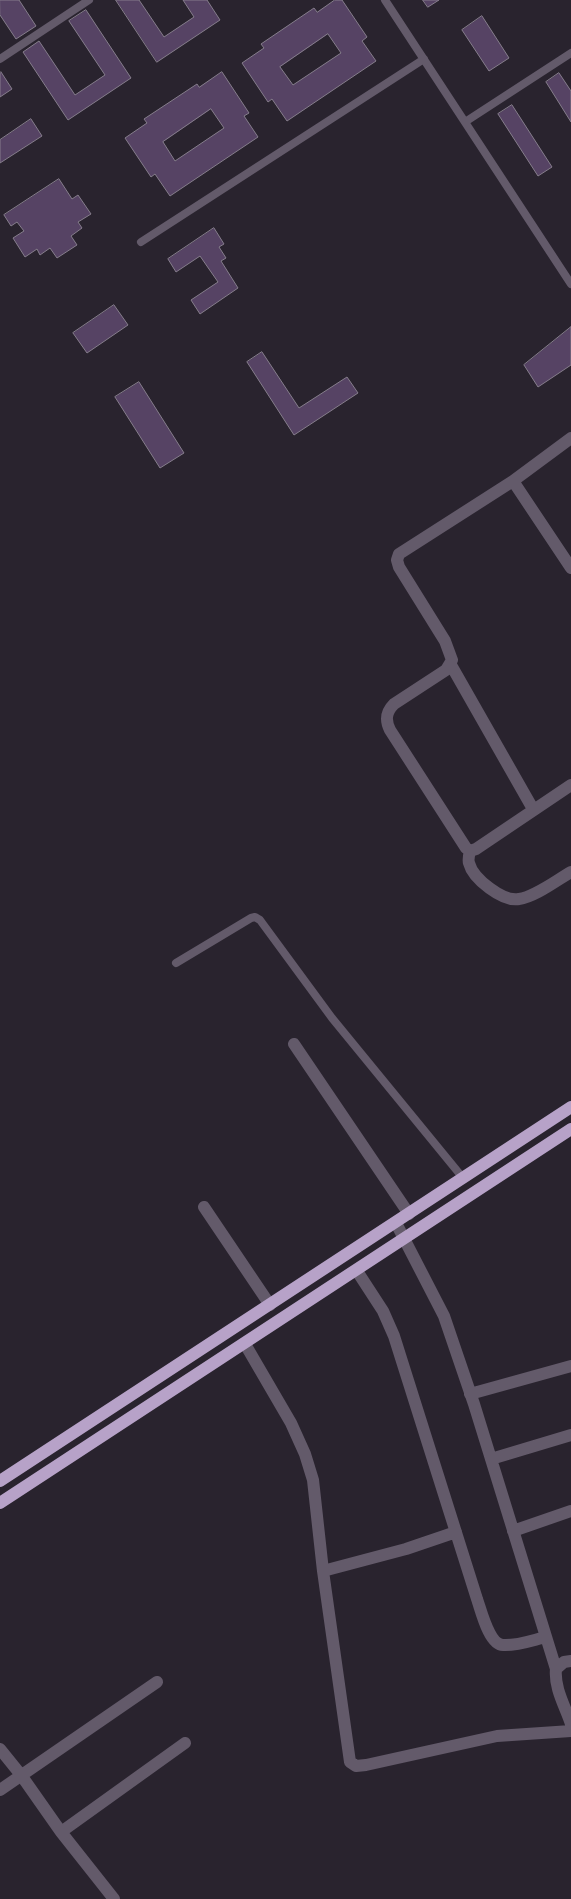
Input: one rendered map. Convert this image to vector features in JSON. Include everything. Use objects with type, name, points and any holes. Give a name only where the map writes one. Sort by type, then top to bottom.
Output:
[{"type":"highway","points":[[0,1481],[571,1107]]},
{"type":"highway","points":[[0,1503],[571,1130]]},
{"type":"street","points":[[533,809],[451,665],[452,660],[448,647],[399,567],[397,560],[404,550],[513,481],[571,438]]},
{"type":"street","points":[[513,481],[571,568]]},
{"type":"street","points":[[451,665],[446,670],[394,704],[388,712],[386,722],[466,848],[470,851]]},
{"type":"street","points":[[470,851],[476,849],[533,809],[571,785]]},
{"type":"street","points":[[470,851],[469,862],[478,878],[490,888],[512,899],[519,900],[531,895],[571,872]]},
{"type":"street","points":[[294,1044],[409,1214]]},
{"type":"street","points":[[204,1207],[270,1305]]},
{"type":"street","points":[[396,1223],[427,1279],[444,1316],[491,1459],[556,1669],[557,1685],[571,1724]]},
{"type":"street","points":[[357,1271],[383,1311],[394,1336],[490,1636],[495,1643],[504,1646],[546,1637]]},
{"type":"street","points":[[245,1344],[272,1388],[305,1454],[313,1480],[323,1571],[349,1760],[353,1764],[366,1765],[497,1736],[571,1731]]},
{"type":"street","points":[[470,1394],[571,1366]]},
{"type":"street","points":[[491,1459],[571,1435]]},
{"type":"street","points":[[513,1530],[571,1511]]},
{"type":"street","points":[[323,1571],[406,1549],[456,1532]]},
{"type":"street","points":[[556,1669],[564,1662],[571,1661]]},
{"type":"street","points":[[0,1790],[157,1682]]},
{"type":"street","points":[[61,1832],[185,1743]]},
{"type":"street","points":[[0,1749],[21,1775],[61,1832],[114,1899]]},
{"type":"lane","points":[[0,59],[89,0]]},
{"type":"lane","points":[[385,0],[571,284]]},
{"type":"lane","points":[[465,122],[571,53]]},
{"type":"lane","points":[[141,242],[424,59]]},
{"type":"lane","points":[[176,963],[251,918],[255,917],[260,920],[332,1018],[463,1178]]},
{"type":"building","points":[[0,0],[19,0],[36,26],[16,39],[0,15]]},
{"type":"building","points":[[116,0],[139,0],[164,37],[194,17],[183,0],[207,0],[220,20],[157,62]]},
{"type":"building","points":[[335,0],[342,0],[367,37],[362,41],[376,61],[287,121],[272,99],[268,102],[242,63],[264,48],[261,44],[314,8],[317,12]],"holes":[[[328,34],[341,53],[293,85],[280,67]]]},
{"type":"building","points":[[423,0],[439,0],[428,7]]},
{"type":"building","points":[[86,10],[131,78],[68,120],[23,52],[39,41],[75,95],[105,75],[69,21]]},
{"type":"building","points":[[482,16],[509,58],[489,71],[462,30]]},
{"type":"building","points":[[1,72],[12,89],[0,97],[0,73]]},
{"type":"building","points":[[222,72],[249,113],[244,116],[258,137],[170,196],[155,174],[151,177],[125,138],[147,123],[144,119],[197,84],[199,87]],"holes":[[[211,109],[224,128],[175,161],[163,142]]]},
{"type":"building","points":[[559,73],[571,91],[571,122],[546,82]]},
{"type":"building","points":[[512,105],[552,167],[538,176],[498,114]]},
{"type":"building","points":[[31,119],[42,136],[0,163],[0,140]]},
{"type":"building","points":[[59,179],[72,199],[78,195],[91,214],[78,222],[82,228],[71,236],[77,245],[57,258],[50,248],[40,255],[37,249],[25,257],[13,238],[24,231],[17,222],[11,226],[4,215]]},
{"type":"building","points":[[214,228],[224,244],[219,247],[226,258],[221,261],[238,288],[200,314],[191,300],[218,282],[200,256],[176,272],[168,259]]},
{"type":"building","points":[[114,305],[128,325],[87,353],[73,333]]},
{"type":"building","points":[[571,327],[571,365],[538,387],[524,365]]},
{"type":"building","points":[[262,352],[299,408],[347,377],[358,393],[294,435],[247,362]]},
{"type":"building","points":[[139,382],[184,453],[160,468],[115,397]]}]
